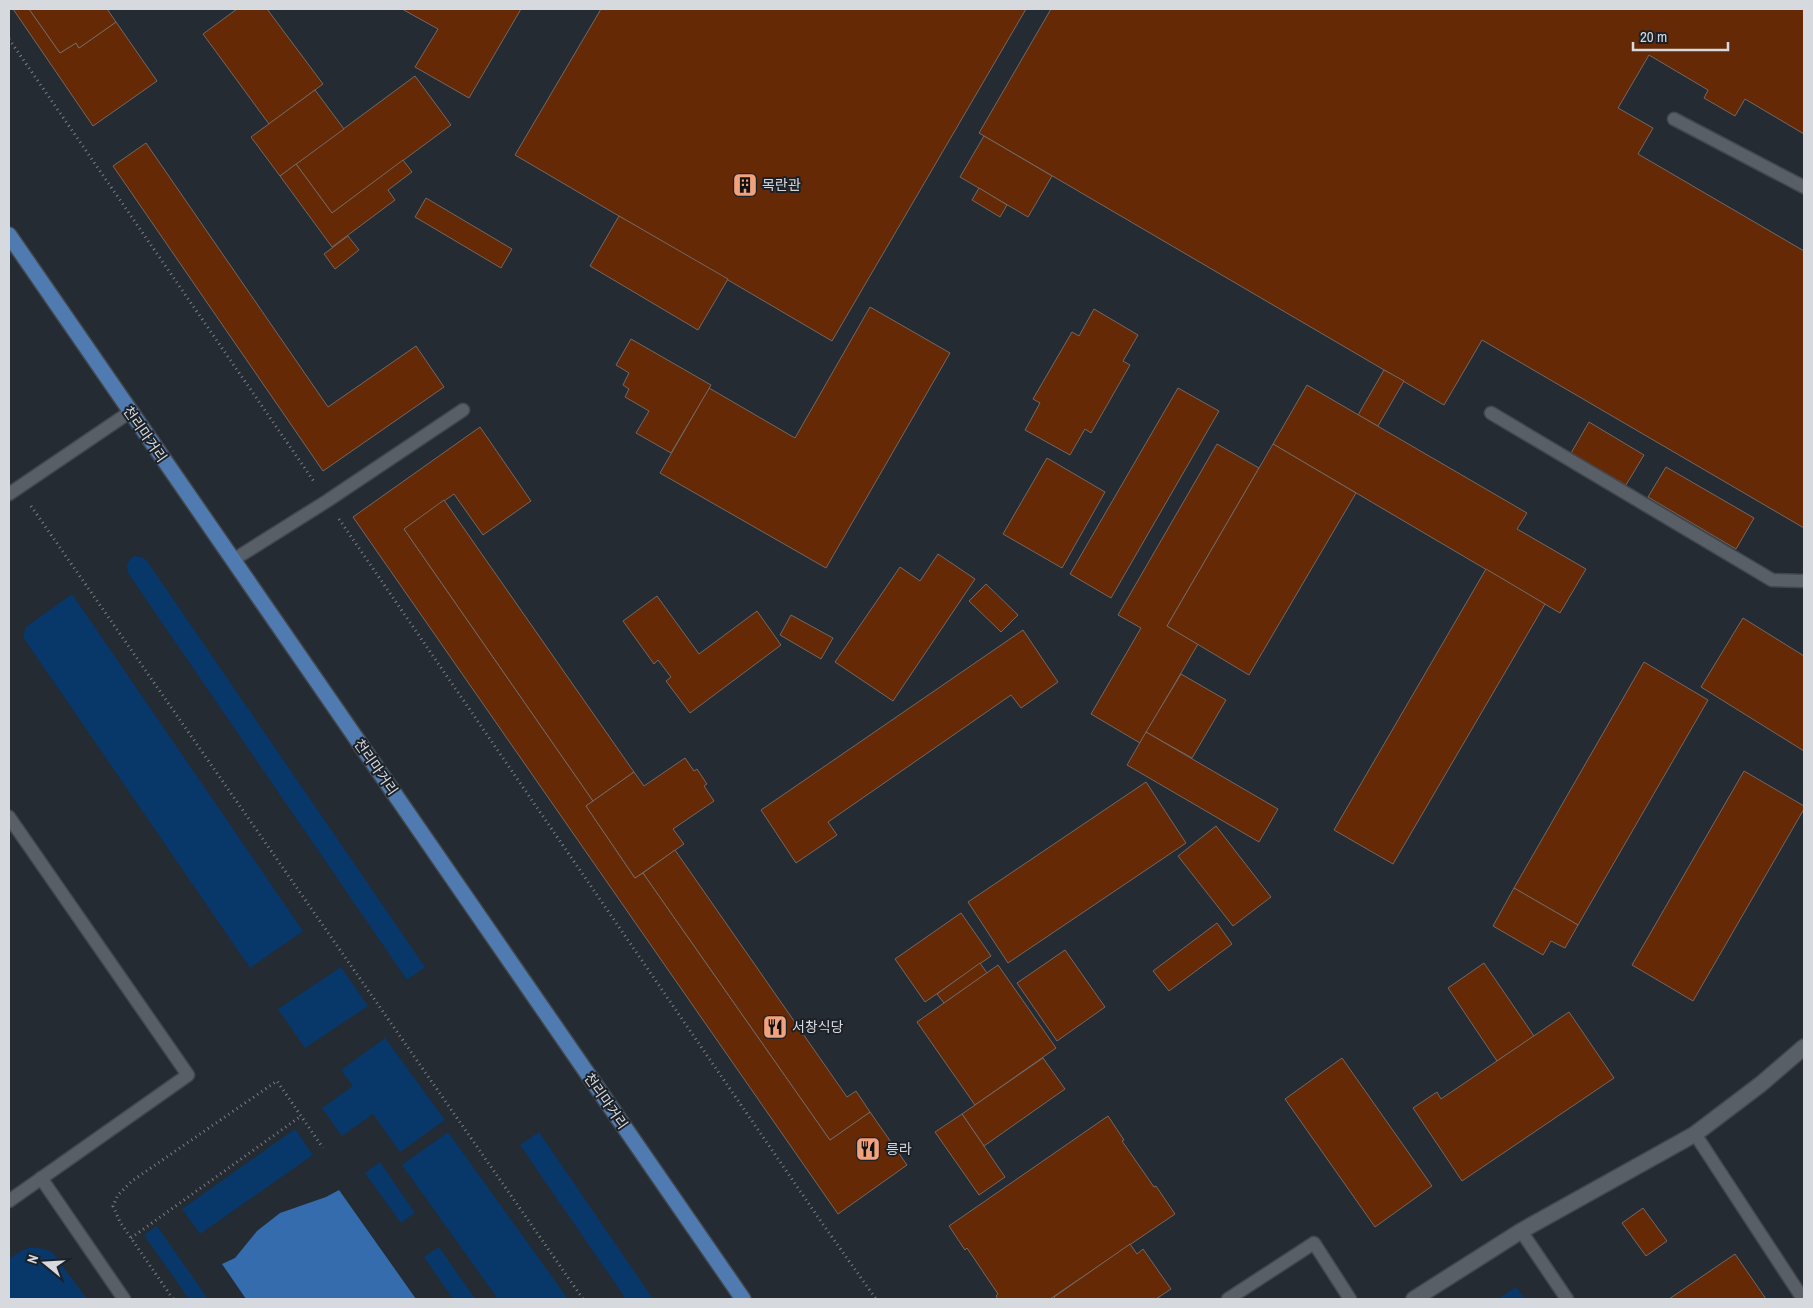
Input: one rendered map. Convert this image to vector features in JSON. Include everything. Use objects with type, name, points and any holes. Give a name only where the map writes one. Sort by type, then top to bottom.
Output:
[{"type":"main road","name":"천리마거리","points":[[9,235],[743,1299]]},
{"type":"street","points":[[1414,1299],[1521,1232],[1695,1134],[1762,1084],[1804,1047]]},
{"type":"lane","points":[[1674,119],[1804,187]]},
{"type":"lane","points":[[233,560],[327,501],[463,410]]},
{"type":"lane","points":[[13,491],[130,412]]},
{"type":"lane","points":[[1492,413],[1772,580],[1804,581]]},
{"type":"lane","points":[[9,816],[188,1075],[9,1201]]},
{"type":"lane","points":[[1695,1134],[1803,1299]]},
{"type":"lane","points":[[41,1178],[124,1299]]},
{"type":"lane","points":[[1521,1232],[1567,1299]]},
{"type":"lane","points":[[1228,1299],[1314,1243],[1350,1299]]},
{"type":"path","points":[[9,39],[876,1299]]},
{"type":"path","points":[[13,491],[583,1299]]},
{"type":"path","points":[[173,1299],[120,1222],[113,1206],[118,1195],[132,1181],[277,1081],[323,1148]]},
{"type":"path","points":[[131,1238],[301,1116]]},
{"type":"shaded area","points":[[134,556],[142,557],[147,561],[425,967],[407,980],[128,573],[128,563]]},
{"type":"shaded area","points":[[72,594],[303,931],[250,968],[23,637],[26,627]]},
{"type":"shaded area","points":[[341,967],[368,1006],[305,1048],[278,1009]]},
{"type":"shaded area","points":[[385,1038],[445,1120],[400,1152],[373,1114],[342,1136],[322,1108],[353,1086],[341,1070]]},
{"type":"shaded area","points":[[295,1129],[313,1155],[200,1234],[182,1209]]},
{"type":"shaded area","points":[[448,1132],[568,1299],[498,1299],[402,1165]]},
{"type":"shaded area","points":[[539,1132],[653,1299],[626,1299],[520,1145]]},
{"type":"shaded area","points":[[380,1162],[415,1213],[401,1223],[365,1173]]},
{"type":"shaded area","points":[[339,1190],[416,1299],[246,1299],[222,1264],[235,1258],[257,1231],[280,1213],[326,1197]]},
{"type":"shaded area","points":[[157,1226],[208,1299],[189,1299],[144,1235]]},
{"type":"shaded area","points":[[31,1247],[52,1252],[87,1299],[9,1299],[9,1259]]},
{"type":"shaded area","points":[[439,1247],[474,1297],[471,1299],[453,1299],[424,1257]]},
{"type":"shaded area","points":[[1516,1287],[1525,1299],[1498,1299]]},
{"type":"building","points":[[13,9],[29,9],[60,53],[76,43],[79,48],[116,22],[157,81],[93,126]]},
{"type":"building","points":[[29,9],[107,9],[116,22],[79,48],[76,43],[60,53]]},
{"type":"building","points":[[237,9],[267,9],[323,84],[269,124],[203,34]]},
{"type":"building","points":[[402,9],[521,9],[469,98],[415,67],[438,29]]},
{"type":"building","name":"목란관","points":[[601,9],[1026,9],[832,341],[515,155]]},
{"type":"building","points":[[1051,9],[1804,9],[1804,134],[1745,99],[1735,116],[1704,98],[1708,90],[1649,55],[1618,108],[1653,128],[1638,154],[1804,251],[1804,528],[1482,340],[1444,405],[979,133]]},
{"type":"building","points":[[415,76],[451,125],[332,213],[296,164]]},
{"type":"building","points":[[315,90],[344,129],[280,176],[251,137]]},
{"type":"building","points":[[984,136],[1052,176],[1028,217],[960,177]]},
{"type":"building","points":[[146,143],[328,407],[416,346],[444,387],[323,471],[113,166]]},
{"type":"building","points":[[403,160],[412,172],[388,190],[395,200],[332,247],[280,176],[296,164],[332,213]]},
{"type":"building","points":[[979,188],[1007,205],[1000,217],[972,200]]},
{"type":"building","points":[[426,198],[512,249],[501,268],[415,217]]},
{"type":"building","points":[[619,216],[728,279],[698,330],[590,266]]},
{"type":"building","points":[[348,236],[359,250],[335,269],[324,254]]},
{"type":"building","points":[[870,307],[950,353],[826,568],[660,473],[709,388],[795,438]]},
{"type":"building","points":[[1094,309],[1138,335],[1123,361],[1130,365],[1091,433],[1085,429],[1070,455],[1025,430],[1040,403],[1033,399],[1072,332],[1079,336]]},
{"type":"building","points":[[631,339],[711,385],[671,453],[636,433],[649,411],[625,397],[629,389],[623,385],[629,373],[616,365]]},
{"type":"building","points":[[1384,370],[1404,381],[1378,426],[1358,415]]},
{"type":"building","points":[[1307,385],[1527,513],[1517,529],[1586,569],[1560,613],[1273,444]]},
{"type":"building","points":[[1178,388],[1219,411],[1111,598],[1070,574]]},
{"type":"building","points":[[1589,422],[1644,455],[1626,485],[1571,453]]},
{"type":"building","points":[[480,427],[531,501],[483,535],[454,494],[404,529],[593,801],[586,806],[635,878],[643,873],[830,1140],[870,1112],[907,1165],[838,1214],[353,517]]},
{"type":"building","points":[[1217,444],[1259,468],[1167,626],[1198,644],[1140,743],[1091,714],[1141,628],[1118,615]]},
{"type":"building","points":[[1273,444],[1356,493],[1249,675],[1167,626]]},
{"type":"building","points":[[1047,458],[1105,492],[1062,568],[1003,534]]},
{"type":"building","points":[[1666,467],[1754,518],[1736,549],[1648,497]]},
{"type":"building","points":[[444,500],[634,772],[593,801],[404,529]]},
{"type":"building","points":[[938,554],[975,579],[893,701],[835,662],[900,567],[920,581]]},
{"type":"building","points":[[1486,569],[1545,604],[1393,864],[1334,830]]},
{"type":"building","points":[[986,584],[1018,615],[1001,632],[969,601]]},
{"type":"building","points":[[657,596],[699,654],[757,611],[781,645],[690,713],[666,681],[671,677],[658,660],[654,664],[623,621]]},
{"type":"building","points":[[791,615],[833,638],[821,659],[780,635]]},
{"type":"building","points":[[1743,618],[1804,656],[1804,751],[1701,687]]},
{"type":"building","points":[[1023,630],[1058,682],[1021,708],[1011,695],[828,822],[837,835],[796,863],[761,810]]},
{"type":"building","points":[[1644,662],[1708,700],[1578,925],[1514,888]]},
{"type":"building","points":[[1181,674],[1226,700],[1192,758],[1146,732]]},
{"type":"building","points":[[1146,732],[1278,809],[1259,842],[1127,765]]},
{"type":"building","points":[[685,758],[694,771],[697,769],[707,784],[704,786],[714,801],[673,829],[684,844],[635,878],[586,806],[634,772],[644,786]]},
{"type":"building","points":[[1744,771],[1804,806],[1804,809],[1693,1001],[1632,965]]},
{"type":"building","points":[[1146,782],[1186,843],[1008,963],[968,902]]},
{"type":"building","points":[[1216,826],[1271,897],[1233,926],[1178,856]]},
{"type":"building","points":[[675,850],[847,1097],[856,1091],[870,1112],[830,1140],[643,873]]},
{"type":"building","points":[[1514,888],[1578,925],[1565,948],[1551,941],[1543,955],[1493,926]]},
{"type":"building","points":[[961,913],[991,956],[925,1002],[895,959]]},
{"type":"building","points":[[1217,923],[1232,944],[1169,991],[1153,971]]},
{"type":"building","points":[[1065,950],[1105,1007],[1057,1041],[1017,983]]},
{"type":"building","points":[[980,963],[987,973],[944,1003],[937,994]]},
{"type":"building","points":[[1484,963],[1534,1036],[1497,1061],[1448,988]]},
{"type":"building","points":[[998,965],[1056,1048],[975,1105],[917,1022]]},
{"type":"building","points":[[1569,1012],[1614,1078],[1462,1181],[1413,1108],[1437,1092],[1441,1099]]},
{"type":"building","points":[[1043,1058],[1065,1089],[984,1146],[962,1114]]},
{"type":"building","points":[[1342,1058],[1432,1186],[1375,1227],[1285,1099]]},
{"type":"building","points":[[962,1114],[1005,1177],[979,1195],[935,1132]]},
{"type":"building","points":[[1108,1116],[1124,1140],[1122,1141],[1175,1214],[1050,1299],[998,1299],[996,1296],[998,1294],[967,1248],[965,1250],[949,1226]]},
{"type":"building","points":[[1643,1208],[1667,1241],[1646,1256],[1622,1223]]},
{"type":"building","points":[[1130,1244],[1137,1254],[1143,1249],[1171,1289],[1156,1299],[1056,1299],[1054,1297]]},
{"type":"building","points":[[1735,1254],[1766,1299],[1669,1299]]},
{"type":"place","name":"목란관","points":[[745,185]]},
{"type":"place","name":"서창식당","points":[[775,1027]]},
{"type":"place","name":"릉라","points":[[868,1149]]}]
